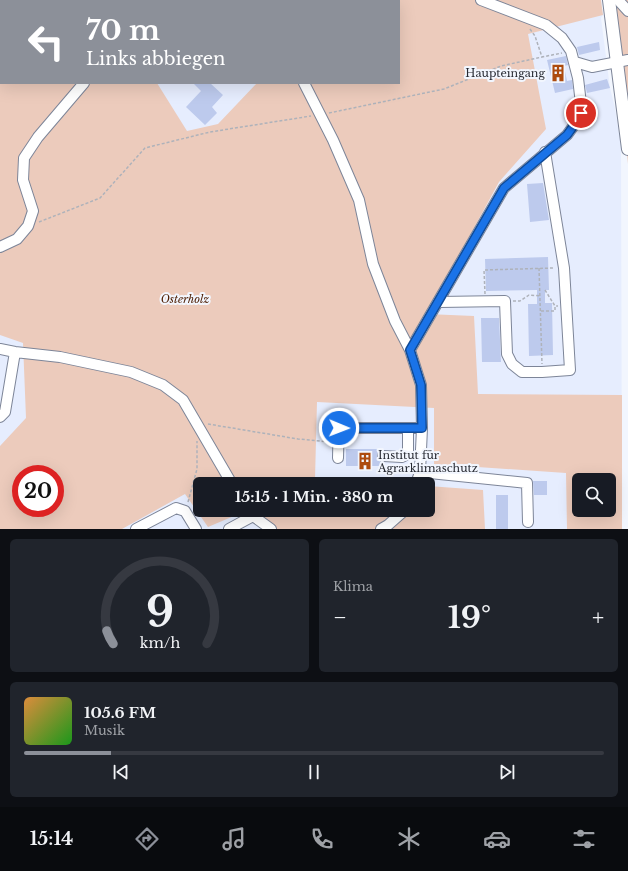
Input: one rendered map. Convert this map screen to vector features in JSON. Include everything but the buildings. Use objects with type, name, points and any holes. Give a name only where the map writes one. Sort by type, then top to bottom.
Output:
[{"type":"main road","points":[[609,0],[622,61],[628,149]]},
{"type":"street","points":[[410,350],[504,188],[567,135],[580,117],[581,104],[578,78],[575,62],[568,46],[555,31],[546,25],[481,0]]},
{"type":"street","points":[[618,0],[628,11]]},
{"type":"street","points":[[578,78],[592,67],[622,61]]},
{"type":"street","points":[[575,62],[592,67]]},
{"type":"street","points":[[0,247],[17,239],[28,226],[33,211],[23,180],[24,158],[38,137],[83,84]]},
{"type":"street","points":[[304,84],[333,140],[358,200],[373,264],[395,321],[410,350],[421,385],[422,428],[420,472],[418,477]]},
{"type":"street","points":[[439,302],[505,301],[507,354],[512,364],[522,372],[570,370],[564,268],[545,152]]},
{"type":"street","points":[[0,349],[60,357],[131,372],[163,385],[183,400],[228,477]]},
{"type":"street","points":[[0,417],[5,412],[15,352]]},
{"type":"street","points":[[338,458],[339,415]]},
{"type":"street","points":[[339,428],[422,428]]},
{"type":"street","points":[[383,456],[402,457],[408,454],[408,428]]},
{"type":"street","points":[[420,472],[527,483],[528,522]]},
{"type":"street","points":[[136,529],[176,508],[185,511],[196,529]]},
{"type":"street","points":[[229,529],[246,517]]},
{"type":"street","points":[[256,517],[270,529]]},
{"type":"street","points":[[381,529],[397,517]]},
{"type":"path","points":[[522,16],[535,36],[542,57]]},
{"type":"path","points":[[28,226],[100,198],[145,148],[210,132],[320,115],[444,89],[501,66],[571,51]]},
{"type":"path","points":[[539,268],[542,372]]},
{"type":"path","points":[[485,302],[484,270],[564,268]]},
{"type":"path","points":[[541,311],[555,311],[555,306],[545,290]]},
{"type":"path","points":[[505,301],[520,301],[529,295],[541,296]]},
{"type":"path","points":[[555,306],[567,305]]},
{"type":"path","points":[[197,422],[298,439],[338,443]]},
{"type":"path","points":[[185,511],[197,469],[197,438]]},
{"type":"shaded area","name":"Osterholz","points":[[400,0],[601,0],[603,15],[601,18],[610,88],[621,146],[622,529],[0,529],[0,84],[400,84]]},
{"type":"green space","name":"Osterholz","points":[[400,0],[601,0],[603,15],[528,34],[546,129],[499,182],[427,314],[474,316],[478,394],[622,395],[622,529],[567,529],[566,473],[434,464],[434,408],[317,402],[315,477],[193,477],[193,505],[185,494],[122,529],[0,529],[0,446],[26,418],[23,343],[0,335],[0,84],[158,84],[187,131],[218,124],[256,84],[400,84]]},
{"type":"green space","points":[[609,0],[628,0],[628,164],[621,91]]},
{"type":"green space","points":[[435,487],[483,490],[485,529],[274,528],[264,517],[435,517]]},
{"type":"green space","name":"Osterholz","points":[[201,517],[232,517],[208,527]]},
{"type":"place","name":"Haupteingang","points":[[558,73]]},
{"type":"place","name":"Institut für Agrarklimaschutz","points":[[365,461]]},
{"type":"route","points":[[339,428],[422,428],[421,385],[410,350],[504,188],[567,135],[580,117],[581,113]]}]
